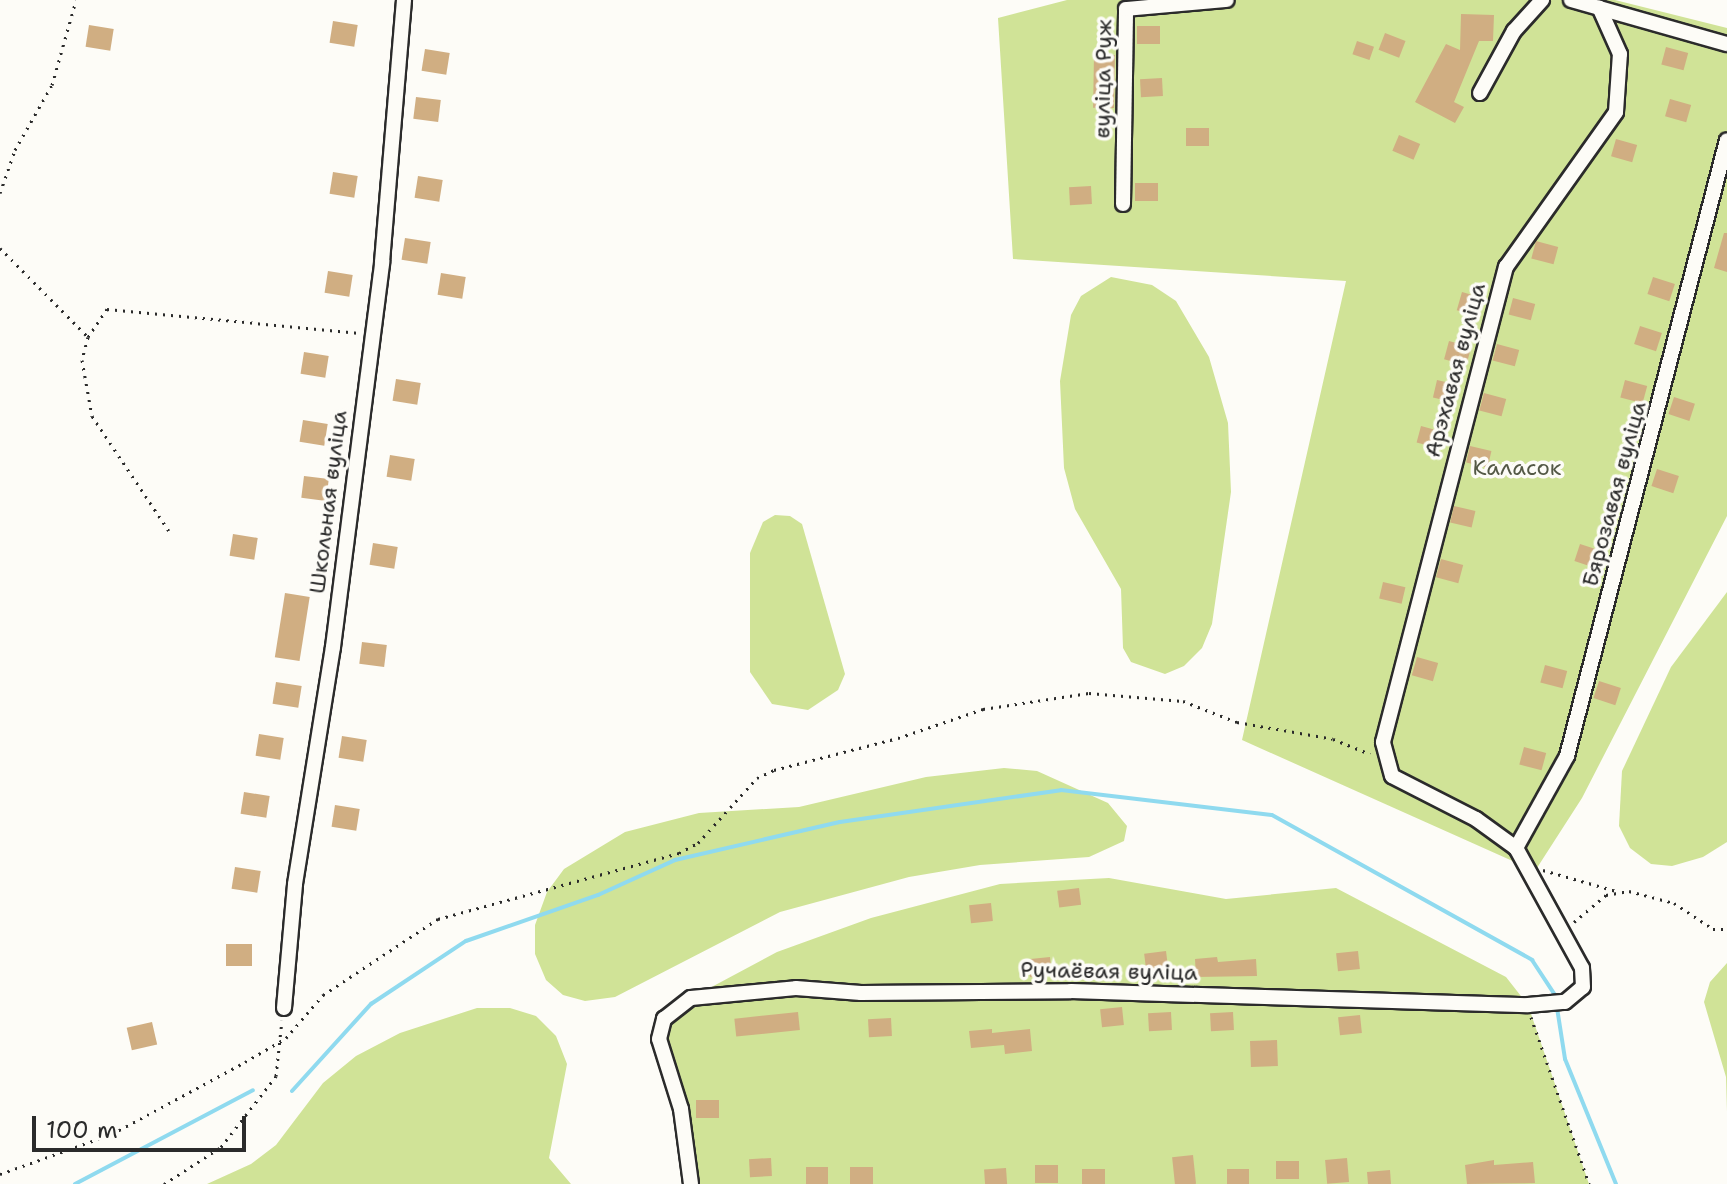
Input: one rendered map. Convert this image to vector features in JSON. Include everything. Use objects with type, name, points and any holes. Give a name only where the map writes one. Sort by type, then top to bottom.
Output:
[{"type":"street","name":"Школьная вуліца","points":[[284,1008],[295,884],[333,647],[382,262],[404,0]]},
{"type":"street","name":"вуліца Руж","points":[[1123,204],[1126,9],[1135,4],[1204,5],[1227,0]]},
{"type":"street","points":[[1480,93],[1514,31],[1542,0]]},
{"type":"street","points":[[1571,0],[1727,44]]},
{"type":"street","name":"Арэхавая вуліца","points":[[1516,848],[1476,819],[1392,776],[1386,761],[1389,716],[1500,282],[1513,253],[1616,112],[1620,54],[1599,7]]},
{"type":"street","name":"Бярозавая вуліца","points":[[1516,848],[1567,756],[1727,140]]},
{"type":"street","points":[[1516,848],[1565,935]]},
{"type":"street","name":"Ручаёвая вуліца","points":[[691,1184],[681,1109],[659,1039],[664,1019],[691,998],[796,988],[861,993],[1071,991],[1528,1005],[1559,1003],[1585,979],[1565,935]]},
{"type":"path","points":[[0,193],[15,150],[52,85],[76,0]]},
{"type":"path","points":[[0,248],[88,337]]},
{"type":"path","points":[[169,531],[92,416],[82,360],[88,337],[107,309],[371,335]]},
{"type":"path","points":[[0,1174],[112,1134],[272,1046],[323,995],[438,919],[485,910],[679,853],[698,843],[757,778],[774,770],[983,709],[1089,693],[1183,701],[1237,722],[1333,739],[1386,761]]},
{"type":"path","points":[[1525,863],[1616,891],[1674,903],[1713,929],[1727,929]]},
{"type":"path","points":[[1565,935],[1583,912],[1616,891]]},
{"type":"path","points":[[1528,1005],[1539,1052],[1589,1184]]},
{"type":"path","points":[[164,1184],[221,1147],[276,1076],[284,1008]]},
{"type":"green space","name":"Каласок","points":[[1067,0],[1615,0],[1727,28],[1727,516],[1582,798],[1535,871],[1242,740],[1346,281],[1013,259],[998,18]]},
{"type":"green space","points":[[1111,277],[1152,285],[1176,301],[1209,357],[1228,423],[1231,492],[1212,624],[1202,648],[1184,666],[1165,674],[1131,662],[1123,648],[1121,589],[1075,509],[1064,468],[1060,381],[1071,315],[1081,296]]},
{"type":"green space","points":[[775,515],[790,516],[802,524],[845,674],[838,690],[808,710],[772,704],[750,672],[750,553],[763,522]]},
{"type":"green space","points":[[1727,592],[1727,842],[1703,857],[1672,866],[1651,864],[1630,848],[1619,826],[1622,771],[1671,667]]},
{"type":"green space","points":[[1004,768],[1037,771],[1108,803],[1127,826],[1124,841],[1089,857],[980,865],[909,877],[780,912],[615,997],[585,1001],[563,995],[546,980],[535,954],[535,925],[547,892],[564,869],[625,832],[699,813],[799,807],[926,777]]},
{"type":"green space","points":[[1109,878],[1226,899],[1336,888],[1506,977],[1528,1005],[1589,1184],[691,1184],[664,1019],[691,998],[777,952],[871,918],[1000,884]]},
{"type":"green space","points":[[1727,963],[1727,1112],[1726,1077],[1704,1002],[1710,982]]},
{"type":"green space","points":[[477,1008],[510,1008],[536,1016],[556,1036],[567,1064],[549,1158],[571,1184],[207,1184],[251,1164],[276,1145],[323,1083],[356,1056],[400,1033]]},
{"type":"building","points":[[1461,14],[1494,15],[1493,41],[1479,41],[1454,102],[1464,107],[1455,123],[1415,102],[1446,44],[1460,50]]},
{"type":"building","points":[[333,21],[358,25],[354,47],[330,43]]},
{"type":"building","points":[[89,25],[114,29],[110,51],[86,47]]},
{"type":"building","points":[[1137,26],[1160,26],[1160,44],[1137,44]]},
{"type":"building","points":[[1385,33],[1406,41],[1399,58],[1379,50]]},
{"type":"building","points":[[1357,41],[1374,47],[1369,60],[1352,54]]},
{"type":"building","points":[[1666,47],[1688,53],[1684,70],[1661,64]]},
{"type":"building","points":[[425,49],[450,53],[446,75],[422,71]]},
{"type":"building","points":[[1094,55],[1115,55],[1114,108],[1093,108]]},
{"type":"building","points":[[1162,78],[1163,96],[1141,97],[1140,79]]},
{"type":"building","points":[[416,97],[441,100],[438,122],[413,119]]},
{"type":"building","points":[[1670,99],[1691,105],[1686,122],[1665,116]]},
{"type":"building","points":[[1186,128],[1209,128],[1209,146],[1186,146]]},
{"type":"building","points":[[1399,135],[1420,144],[1414,160],[1392,151]]},
{"type":"building","points":[[1616,139],[1637,145],[1632,162],[1611,156]]},
{"type":"building","points":[[333,172],[358,176],[354,198],[330,194]]},
{"type":"building","points":[[418,176],[443,180],[439,202],[415,198]]},
{"type":"building","points":[[1135,183],[1158,183],[1158,201],[1135,201]]},
{"type":"building","points":[[1091,186],[1092,204],[1070,205],[1069,187]]},
{"type":"building","points":[[1724,233],[1727,233],[1727,272],[1714,268]]},
{"type":"building","points":[[405,238],[431,242],[427,264],[402,260]]},
{"type":"building","points":[[1536,241],[1558,247],[1554,264],[1531,258]]},
{"type":"building","points":[[328,271],[353,275],[349,297],[325,293]]},
{"type":"building","points":[[441,273],[466,277],[462,299],[438,295]]},
{"type":"building","points":[[1653,277],[1675,284],[1669,301],[1647,294]]},
{"type":"building","points":[[1462,292],[1483,298],[1478,316],[1457,310]]},
{"type":"building","points":[[1513,298],[1535,304],[1531,320],[1509,314]]},
{"type":"building","points":[[1640,326],[1662,333],[1656,351],[1634,344]]},
{"type":"building","points":[[1449,341],[1471,347],[1466,365],[1444,359]]},
{"type":"building","points":[[1497,344],[1519,350],[1515,366],[1493,360]]},
{"type":"building","points":[[304,352],[329,356],[325,378],[301,374]]},
{"type":"building","points":[[396,379],[421,383],[417,405],[393,401]]},
{"type":"building","points":[[1437,380],[1459,385],[1455,403],[1433,398]]},
{"type":"building","points":[[1625,380],[1647,386],[1643,403],[1620,397]]},
{"type":"building","points":[[1484,393],[1506,399],[1502,416],[1479,410]]},
{"type":"building","points":[[1674,397],[1695,404],[1689,421],[1668,414]]},
{"type":"building","points":[[303,420],[328,424],[324,446],[300,442]]},
{"type":"building","points":[[1421,426],[1443,432],[1439,448],[1417,442]]},
{"type":"building","points":[[1470,446],[1491,451],[1488,468],[1466,463]]},
{"type":"building","points":[[390,455],[415,459],[411,481],[387,477]]},
{"type":"building","points":[[1657,469],[1679,476],[1673,493],[1651,486]]},
{"type":"building","points":[[304,476],[329,479],[326,501],[301,498]]},
{"type":"building","points":[[1454,506],[1475,511],[1472,528],[1450,523]]},
{"type":"building","points":[[233,534],[258,538],[254,560],[230,556]]},
{"type":"building","points":[[373,543],[398,547],[394,569],[370,565]]},
{"type":"building","points":[[1580,544],[1601,551],[1595,568],[1574,561]]},
{"type":"building","points":[[1441,559],[1463,565],[1458,583],[1436,577]]},
{"type":"building","points":[[1383,582],[1405,587],[1402,604],[1379,599]]},
{"type":"building","points":[[285,593],[310,597],[300,661],[275,657]]},
{"type":"building","points":[[362,642],[387,645],[384,667],[359,664]]},
{"type":"building","points":[[1417,657],[1438,663],[1433,681],[1412,675]]},
{"type":"building","points":[[1545,665],[1567,671],[1563,688],[1540,682]]},
{"type":"building","points":[[1599,681],[1621,688],[1615,705],[1593,698]]},
{"type":"building","points":[[276,682],[302,686],[298,708],[273,704]]},
{"type":"building","points":[[259,734],[284,738],[280,760],[256,756]]},
{"type":"building","points":[[342,736],[367,740],[363,762],[339,758]]},
{"type":"building","points":[[1524,747],[1546,753],[1542,770],[1519,764]]},
{"type":"building","points":[[244,792],[270,796],[266,818],[241,814]]},
{"type":"building","points":[[335,805],[360,809],[356,831],[332,827]]},
{"type":"building","points":[[235,867],[261,871],[257,893],[232,889]]},
{"type":"building","points":[[1079,888],[1081,905],[1059,908],[1057,891]]},
{"type":"building","points":[[991,903],[993,921],[971,923],[969,905]]},
{"type":"building","points":[[226,944],[252,944],[252,966],[226,966]]},
{"type":"building","points":[[1166,951],[1168,968],[1146,971],[1144,954]]},
{"type":"building","points":[[1358,951],[1360,969],[1338,971],[1336,953]]},
{"type":"building","points":[[1050,957],[1052,975],[1030,977],[1028,959]]},
{"type":"building","points":[[1217,957],[1218,962],[1256,959],[1257,976],[1196,977],[1195,959]]},
{"type":"building","points":[[1122,1007],[1124,1025],[1102,1027],[1100,1009]]},
{"type":"building","points":[[798,1012],[800,1030],[736,1037],[734,1019]]},
{"type":"building","points":[[1171,1012],[1172,1030],[1149,1031],[1148,1013]]},
{"type":"building","points":[[1233,1012],[1234,1030],[1211,1031],[1210,1013]]},
{"type":"building","points":[[1360,1015],[1362,1033],[1340,1035],[1338,1017]]},
{"type":"building","points":[[891,1018],[892,1036],[869,1037],[868,1019]]},
{"type":"building","points":[[152,1022],[157,1044],[132,1050],[127,1028]]},
{"type":"building","points":[[992,1029],[992,1033],[1030,1029],[1032,1051],[1005,1054],[1004,1045],[971,1048],[969,1031]]},
{"type":"building","points":[[1277,1040],[1278,1066],[1251,1067],[1250,1041]]},
{"type":"building","points":[[696,1100],[719,1100],[719,1118],[696,1118]]},
{"type":"building","points":[[1193,1155],[1196,1184],[1175,1184],[1172,1157]]},
{"type":"building","points":[[771,1158],[772,1176],[750,1177],[749,1159]]},
{"type":"building","points":[[1347,1158],[1349,1182],[1327,1184],[1325,1160]]},
{"type":"building","points":[[1494,1160],[1494,1165],[1533,1162],[1535,1183],[1467,1184],[1465,1165]]},
{"type":"building","points":[[1276,1161],[1299,1161],[1299,1179],[1276,1179]]},
{"type":"building","points":[[1035,1165],[1058,1165],[1058,1183],[1035,1183]]},
{"type":"building","points":[[806,1167],[828,1167],[828,1184],[806,1184]]},
{"type":"building","points":[[850,1167],[873,1167],[873,1184],[850,1184]]},
{"type":"building","points":[[1006,1168],[1007,1184],[985,1184],[984,1170]]},
{"type":"building","points":[[1082,1169],[1105,1169],[1105,1184],[1082,1184]]},
{"type":"building","points":[[1227,1169],[1249,1169],[1249,1184],[1227,1184]]},
{"type":"building","points":[[1390,1170],[1391,1184],[1368,1184],[1367,1172]]},
{"type":"waterway","points":[[292,1091],[371,1004],[466,941],[598,895],[675,860],[840,822],[1061,790],[1272,815],[1532,960],[1555,995],[1565,1059],[1616,1184]]},
{"type":"waterway","points":[[75,1184],[253,1090]]}]
